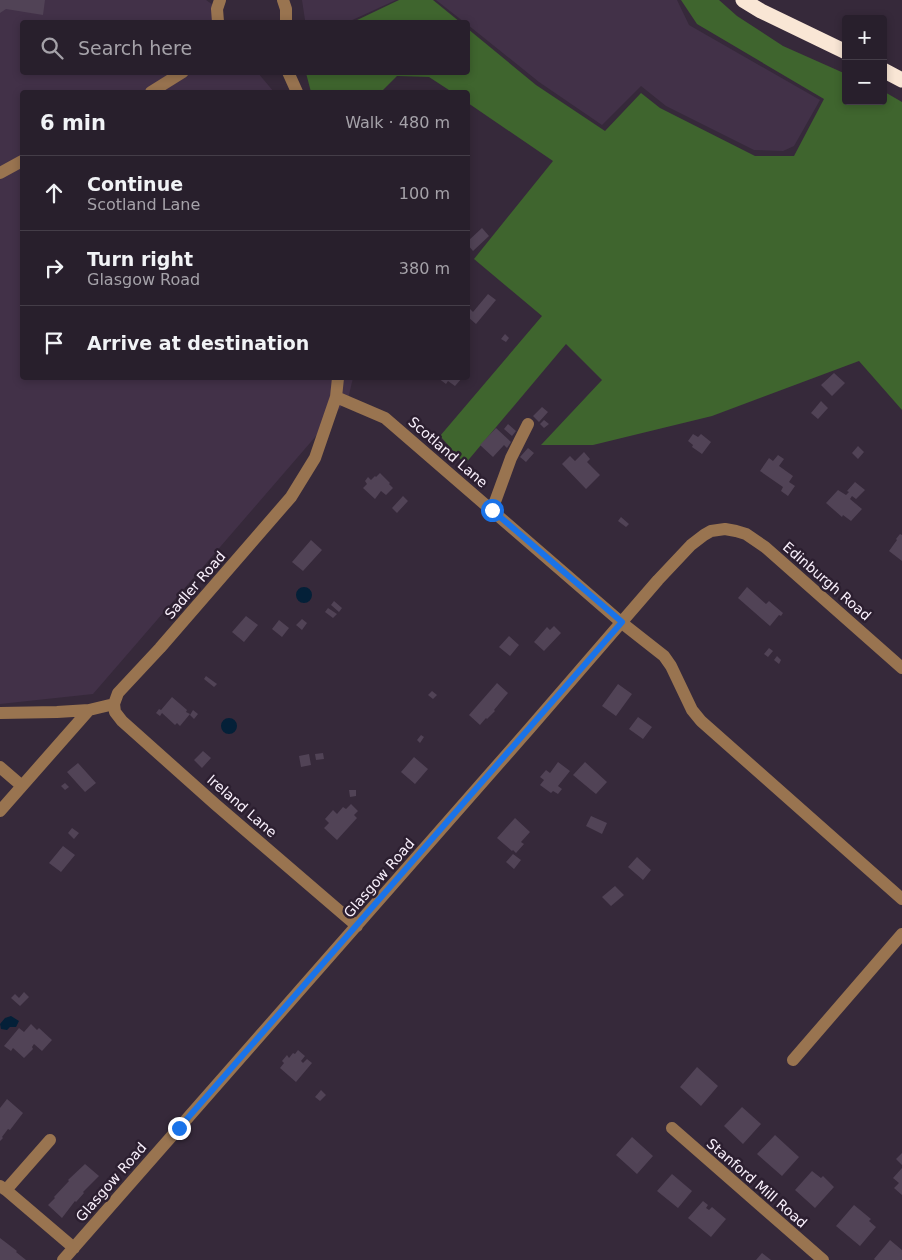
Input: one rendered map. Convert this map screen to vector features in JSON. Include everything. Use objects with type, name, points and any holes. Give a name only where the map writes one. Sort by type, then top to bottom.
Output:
[{"type":"highway","points":[[743,0],[761,11],[842,50]]},
{"type":"highway","points":[[887,72],[902,80]]},
{"type":"street","points":[[218,20],[217,9],[220,0]]},
{"type":"street","points":[[283,0],[286,20]]},
{"type":"street","points":[[155,90],[178,75]]},
{"type":"street","points":[[289,75],[296,90]]},
{"type":"street","points":[[0,173],[20,162]]},
{"type":"street","name":"Sadler Road","points":[[114,704],[118,694],[291,497],[315,458],[336,397],[338,380]]},
{"type":"street","name":"Scotland Lane","points":[[336,397],[385,418],[664,656],[671,666],[692,710],[701,721],[902,899]]},
{"type":"street","points":[[492,510],[511,458],[528,424]]},
{"type":"street","name":"Glasgow Road","points":[[63,1260],[658,580],[691,545],[704,535],[725,529]]},
{"type":"street","name":"Edinburgh Road","points":[[725,529],[746,534],[765,547],[902,668]]},
{"type":"street","points":[[0,713],[89,710],[114,704]]},
{"type":"street","name":"Ireland Lane","points":[[114,704],[115,712],[122,721],[357,926]]},
{"type":"street","points":[[0,811],[89,710]]},
{"type":"street","points":[[0,767],[22,786]]},
{"type":"street","points":[[793,1060],[902,934]]},
{"type":"street","name":"Stanford Mill Road","points":[[672,1128],[823,1260]]},
{"type":"street","points":[[50,1140],[3,1188],[74,1248]]},
{"type":"shaded area","points":[[0,0],[206,0],[213,5],[224,20],[20,20],[20,75],[260,75],[272,90],[20,90],[20,380],[353,380],[348,399],[93,694],[0,704]]},
{"type":"shaded area","points":[[302,0],[396,0],[352,20],[305,20]]},
{"type":"shaded area","points":[[436,0],[677,0],[689,25],[820,100],[794,146],[783,151],[754,150],[666,106],[641,86],[602,125],[539,82],[470,27],[470,20],[461,20]]},
{"type":"green space","points":[[399,0],[433,0],[458,20],[357,20]]},
{"type":"green space","points":[[681,0],[719,0],[737,16],[783,46],[842,72],[842,105],[887,105],[887,93],[902,102],[902,410],[859,361],[712,416],[593,445],[541,445],[602,380],[566,344],[465,464],[440,436],[542,316],[474,259],[553,161],[470,104],[470,90],[449,90],[429,77],[397,76],[383,90],[310,90],[307,75],[470,75],[470,31],[536,85],[605,131],[641,93],[660,108],[755,156],[794,156],[824,99],[697,24]]},
{"type":"water","points":[[304,587],[312,595],[304,603],[296,595]]},
{"type":"water","points":[[226,718],[232,718],[237,723],[235,732],[226,734],[221,729],[221,723]]},
{"type":"water","points":[[11,1016],[19,1021],[16,1027],[10,1027],[7,1030],[1,1029],[0,1024],[5,1018]]},
{"type":"building","points":[[0,0],[45,0],[43,15],[6,9],[0,13]]},
{"type":"building","points":[[482,228],[489,236],[473,251],[470,247],[470,239]]},
{"type":"building","points":[[488,294],[496,300],[476,324],[470,319],[470,309],[473,312]]},
{"type":"building","points":[[505,334],[509,338],[506,342],[501,339]]},
{"type":"building","points":[[834,373],[845,383],[832,396],[821,385]]},
{"type":"building","points":[[441,380],[460,380],[455,386],[448,381],[446,384]]},
{"type":"building","points":[[821,401],[828,408],[818,419],[811,413]]},
{"type":"building","points":[[542,407],[548,412],[539,422],[533,416]]},
{"type":"building","points":[[544,420],[549,424],[544,428],[540,424]]},
{"type":"building","points":[[508,424],[516,431],[512,436],[504,429]]},
{"type":"building","points":[[496,428],[511,442],[507,448],[504,445],[493,457],[480,445]]},
{"type":"building","points":[[693,434],[698,437],[701,434],[711,442],[702,454],[692,447],[693,445],[688,441]]},
{"type":"building","points":[[858,446],[864,452],[858,459],[852,453]]},
{"type":"building","points":[[528,448],[534,453],[526,462],[520,457]]},
{"type":"building","points":[[584,452],[590,459],[587,462],[600,475],[586,489],[562,464],[570,456],[575,461]]},
{"type":"building","points":[[778,455],[784,459],[779,466],[793,476],[789,482],[795,486],[788,496],[781,491],[783,487],[760,471],[769,458],[773,461]]},
{"type":"building","points":[[380,473],[393,488],[386,495],[381,491],[375,499],[363,488],[367,484],[365,481],[368,477],[371,480]]},
{"type":"building","points":[[855,482],[865,490],[856,499],[852,496],[850,499],[862,509],[851,521],[843,515],[842,517],[826,503],[838,490],[846,495]]},
{"type":"building","points":[[403,496],[408,501],[397,513],[392,508]]},
{"type":"building","points":[[621,517],[629,524],[626,527],[618,521]]},
{"type":"building","points":[[900,534],[902,535],[902,561],[889,551]]},
{"type":"building","points":[[311,540],[322,550],[303,571],[292,562]]},
{"type":"building","points":[[747,587],[766,604],[769,601],[783,613],[770,626],[738,598]]},
{"type":"building","points":[[334,601],[342,608],[339,612],[331,605]]},
{"type":"building","points":[[328,608],[337,614],[333,618],[325,612]]},
{"type":"building","points":[[246,616],[258,625],[244,642],[232,632]]},
{"type":"building","points":[[302,619],[307,623],[302,630],[296,625]]},
{"type":"building","points":[[279,620],[289,628],[282,637],[272,629]]},
{"type":"building","points":[[554,626],[561,633],[544,651],[534,642],[547,627],[550,630]]},
{"type":"building","points":[[509,636],[519,645],[510,656],[499,647]]},
{"type":"building","points":[[769,648],[773,651],[768,657],[764,654]]},
{"type":"building","points":[[777,656],[781,660],[779,664],[774,660]]},
{"type":"building","points":[[206,676],[217,684],[214,687],[204,679]]},
{"type":"building","points":[[497,683],[508,693],[495,711],[480,725],[469,715]]},
{"type":"building","points":[[618,684],[632,694],[616,716],[602,706]]},
{"type":"building","points":[[432,691],[437,695],[433,699],[428,695]]},
{"type":"building","points":[[172,697],[190,714],[180,726],[177,723],[175,725],[162,713],[160,716],[156,713]]},
{"type":"building","points":[[193,710],[198,714],[194,719],[190,715]]},
{"type":"building","points":[[638,717],[652,727],[643,739],[629,729]]},
{"type":"building","points":[[421,735],[424,737],[420,743],[417,740]]},
{"type":"building","points":[[203,751],[211,758],[202,768],[194,760]]},
{"type":"building","points":[[323,753],[324,759],[316,760],[315,754]]},
{"type":"building","points":[[309,754],[311,765],[301,767],[299,756]]},
{"type":"building","points":[[414,757],[428,769],[415,784],[401,772]]},
{"type":"building","points":[[558,762],[570,771],[558,786],[562,789],[558,794],[553,791],[551,793],[540,785],[544,780],[540,777],[546,770],[550,773]]},
{"type":"building","points":[[585,762],[607,782],[596,794],[573,775]]},
{"type":"building","points":[[78,763],[96,783],[85,792],[67,772]]},
{"type":"building","points":[[65,783],[69,787],[65,790],[61,786]]},
{"type":"building","points":[[349,790],[356,790],[356,796],[350,797]]},
{"type":"building","points":[[351,804],[358,811],[354,815],[357,818],[337,840],[324,828],[329,823],[325,819],[333,810],[337,814],[343,807],[346,809]]},
{"type":"building","points":[[591,816],[607,823],[602,834],[586,826]]},
{"type":"building","points":[[515,818],[530,832],[521,842],[524,844],[516,853],[497,838]]},
{"type":"building","points":[[72,828],[79,833],[74,839],[68,833]]},
{"type":"building","points":[[63,846],[75,855],[61,872],[49,863]]},
{"type":"building","points":[[513,854],[521,860],[514,869],[506,862]]},
{"type":"building","points":[[637,857],[651,870],[643,880],[628,867]]},
{"type":"building","points":[[615,886],[624,895],[611,906],[602,897]]},
{"type":"building","points":[[24,992],[29,997],[20,1006],[11,998],[15,994],[19,998]]},
{"type":"building","points":[[31,1024],[37,1030],[39,1028],[52,1040],[42,1051],[34,1044],[33,1049],[24,1058],[13,1048],[11,1051],[4,1046],[19,1028],[24,1032]]},
{"type":"building","points":[[298,1050],[305,1056],[301,1061],[303,1063],[307,1059],[312,1063],[296,1082],[280,1068],[284,1063],[282,1061],[287,1055],[289,1058]]},
{"type":"building","points":[[697,1067],[718,1086],[701,1106],[680,1087]]},
{"type":"building","points":[[321,1090],[326,1095],[320,1101],[315,1097]]},
{"type":"building","points":[[7,1099],[23,1113],[0,1141],[0,1108]]},
{"type":"building","points":[[742,1107],[761,1124],[743,1144],[724,1126]]},
{"type":"building","points":[[775,1135],[799,1157],[782,1176],[757,1154]]},
{"type":"building","points":[[632,1137],[653,1156],[637,1174],[616,1155]]},
{"type":"building","points":[[902,1153],[902,1165],[896,1159]]},
{"type":"building","points":[[85,1164],[99,1176],[62,1218],[48,1205],[68,1180]]},
{"type":"building","points":[[902,1168],[902,1195],[894,1188],[899,1183],[893,1178]]},
{"type":"building","points":[[812,1171],[821,1178],[823,1176],[834,1187],[815,1208],[795,1190]]},
{"type":"building","points":[[672,1174],[692,1191],[678,1208],[657,1191]]},
{"type":"building","points":[[703,1201],[708,1205],[706,1208],[709,1210],[712,1207],[726,1219],[711,1237],[688,1218]]},
{"type":"building","points":[[854,1205],[871,1219],[869,1221],[876,1227],[860,1246],[836,1226]]},
{"type":"building","points":[[0,1238],[17,1251],[26,1260],[0,1260]]},
{"type":"building","points":[[890,1240],[902,1250],[902,1260],[875,1260],[874,1259]]},
{"type":"building","points":[[762,1253],[771,1260],[756,1260]]},
{"type":"route","points":[[179,1128],[622,622],[492,510]]}]
